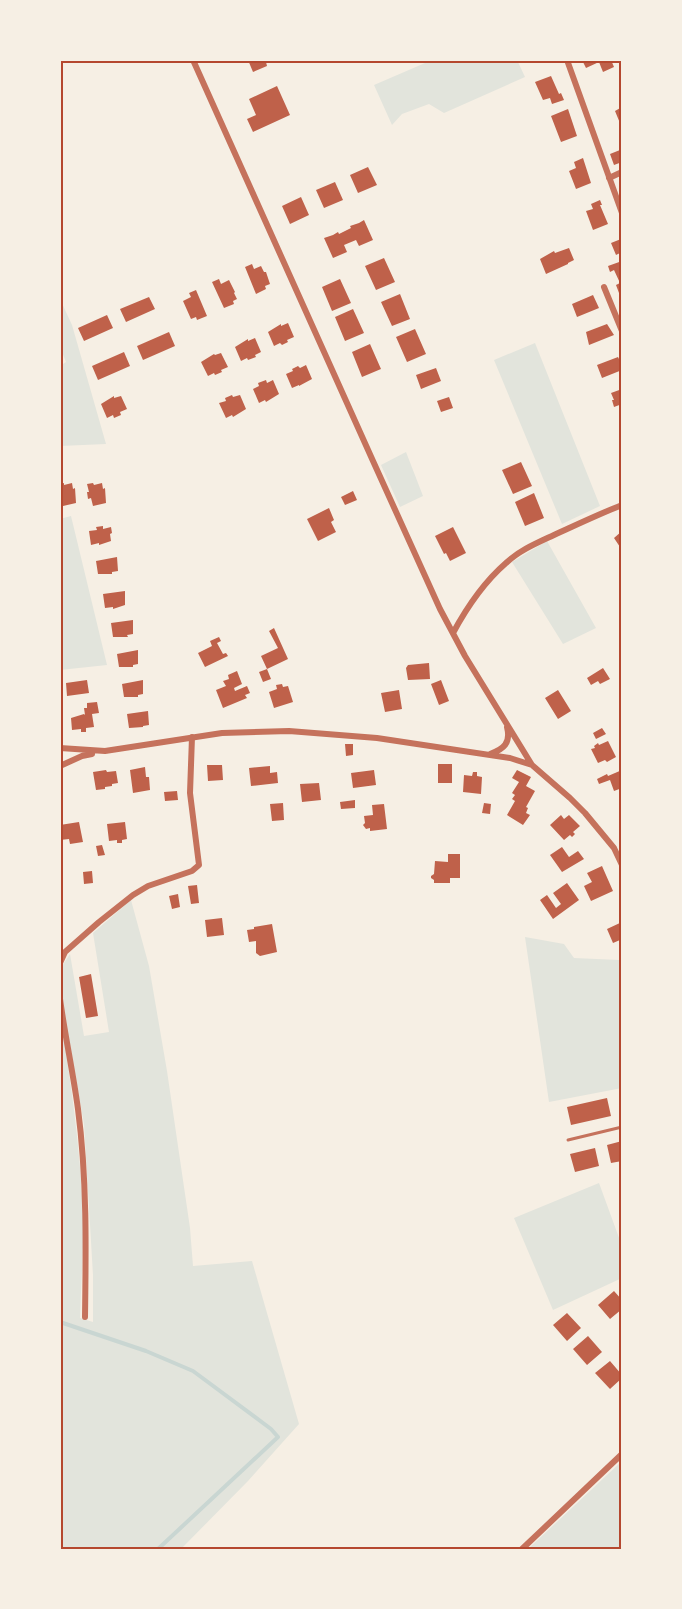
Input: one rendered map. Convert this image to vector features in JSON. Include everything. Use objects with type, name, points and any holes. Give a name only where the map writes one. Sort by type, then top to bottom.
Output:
[{"type":"street","points":[[193,60],[440,609],[465,656],[532,765],[585,813],[614,848],[622,865]]},
{"type":"street","points":[[567,60],[622,213]]},
{"type":"street","points":[[609,178],[622,172]]},
{"type":"street","points":[[604,287],[622,331]]},
{"type":"street","points":[[453,633],[464,612],[480,590],[522,550],[622,505]]},
{"type":"street","points":[[489,754],[501,750],[506,742],[509,734],[507,723]]},
{"type":"street","points":[[60,766],[82,756],[192,737],[222,733],[289,731],[377,738],[489,754],[532,765]]},
{"type":"street","points":[[60,963],[65,952],[133,895],[148,886],[192,871],[199,865],[190,793],[192,737]]},
{"type":"street","points":[[60,748],[105,751]]},
{"type":"street","points":[[60,999],[78,1109],[86,1213],[85,1317]]},
{"type":"street","points":[[522,1549],[622,1454]]},
{"type":"lane","points":[[568,1140],[622,1127]]},
{"type":"shaded area","points":[[432,60],[517,60],[525,77],[444,113],[429,104],[402,114],[392,125],[374,85]]},
{"type":"shaded area","points":[[60,299],[72,325],[106,444],[60,446],[60,366],[66,362],[60,347]]},
{"type":"shaded area","points":[[535,343],[600,506],[562,524],[494,360]]},
{"type":"shaded area","points":[[406,452],[423,496],[400,507],[381,465]]},
{"type":"shaded area","points":[[71,516],[107,665],[60,670],[60,519]]},
{"type":"shaded area","points":[[547,541],[596,628],[563,644],[512,562]]},
{"type":"shaded area","points":[[131,900],[149,966],[167,1071],[190,1228],[193,1266],[252,1261],[299,1424],[248,1481],[181,1549],[60,1549],[60,1011],[82,1187],[80,1318],[93,1322],[93,1275],[84,1124],[60,990],[62,966],[70,954],[84,1036],[109,1032],[93,933]]},
{"type":"shaded area","points":[[525,937],[564,944],[574,958],[619,960],[622,1003],[622,1088],[549,1102]]},
{"type":"shaded area","points":[[599,1183],[622,1246],[622,1278],[553,1310],[514,1218]]},
{"type":"shaded area","points":[[622,1461],[622,1549],[528,1549]]},
{"type":"building","points":[[248,60],[271,60],[266,62],[267,66],[253,72]]},
{"type":"building","points":[[582,60],[611,60],[614,67],[603,72],[599,62],[586,68]]},
{"type":"building","points":[[551,76],[564,100],[552,104],[550,98],[543,100],[535,82]]},
{"type":"building","points":[[277,86],[290,115],[253,132],[247,119],[256,115],[249,99]]},
{"type":"building","points":[[622,107],[622,128],[615,111]]},
{"type":"building","points":[[568,109],[577,136],[561,142],[551,116]]},
{"type":"building","points":[[620,150],[622,162],[614,165],[610,154]]},
{"type":"building","points":[[583,158],[591,183],[576,189],[569,171],[576,168],[574,162]]},
{"type":"building","points":[[368,167],[377,185],[358,193],[350,175]]},
{"type":"building","points":[[335,182],[343,200],[324,208],[316,190]]},
{"type":"building","points":[[301,197],[309,215],[290,224],[282,206]]},
{"type":"building","points":[[600,200],[608,224],[593,230],[586,211],[593,209],[591,204]]},
{"type":"building","points":[[364,220],[373,240],[359,246],[356,240],[344,245],[347,252],[333,258],[324,238],[338,232],[339,234]]},
{"type":"building","points":[[621,239],[622,252],[616,255],[611,243]]},
{"type":"building","points":[[569,248],[574,260],[546,274],[540,259],[554,251],[555,253]]},
{"type":"building","points":[[384,258],[395,282],[376,290],[365,266]]},
{"type":"building","points":[[622,261],[622,292],[619,293],[616,285],[620,283],[614,270],[610,272],[608,266]]},
{"type":"building","points":[[252,264],[254,269],[261,266],[270,284],[256,294],[245,267]]},
{"type":"building","points":[[219,279],[221,284],[229,280],[237,299],[233,301],[234,304],[224,308],[212,282]]},
{"type":"building","points":[[340,279],[351,303],[332,311],[322,287]]},
{"type":"building","points":[[196,290],[207,316],[197,320],[196,317],[191,319],[183,301],[191,297],[189,293]]},
{"type":"building","points":[[400,294],[410,319],[392,326],[381,302]]},
{"type":"building","points":[[593,295],[599,308],[577,317],[572,304]]},
{"type":"building","points":[[149,297],[155,309],[126,322],[120,309]]},
{"type":"building","points":[[353,309],[364,333],[345,341],[335,317]]},
{"type":"building","points":[[107,315],[113,328],[84,341],[78,328]]},
{"type":"building","points":[[288,323],[294,337],[282,345],[280,343],[274,346],[268,332],[281,324],[281,326]]},
{"type":"building","points":[[607,324],[614,335],[589,345],[586,332]]},
{"type":"building","points":[[415,329],[426,354],[407,362],[396,337]]},
{"type":"building","points":[[169,332],[175,346],[143,360],[137,346]]},
{"type":"building","points":[[255,338],[261,352],[255,355],[256,357],[241,361],[235,347],[248,339],[248,341]]},
{"type":"building","points":[[370,344],[381,369],[362,377],[352,352]]},
{"type":"building","points":[[124,352],[130,366],[98,380],[92,366]]},
{"type":"building","points":[[221,353],[228,367],[221,370],[222,372],[208,376],[201,362],[214,354]]},
{"type":"building","points":[[618,357],[622,370],[602,378],[597,365]]},
{"type":"building","points":[[306,365],[312,379],[292,388],[286,374],[298,366],[300,368]]},
{"type":"building","points":[[436,368],[441,381],[421,389],[416,375]]},
{"type":"building","points":[[266,380],[267,383],[273,380],[279,394],[266,402],[265,400],[259,403],[253,389],[259,386],[258,383]]},
{"type":"building","points":[[622,389],[622,404],[614,407],[611,393]]},
{"type":"building","points":[[232,395],[233,397],[240,395],[246,409],[233,417],[232,415],[226,418],[219,403],[226,401],[225,398]]},
{"type":"building","points":[[114,396],[114,398],[121,396],[127,409],[120,412],[121,415],[107,418],[101,404]]},
{"type":"building","points":[[449,397],[453,408],[441,412],[437,401]]},
{"type":"building","points":[[521,462],[532,486],[513,494],[502,470]]},
{"type":"building","points":[[64,483],[64,485],[72,483],[73,489],[75,488],[76,503],[63,506],[60,499],[60,484]]},
{"type":"building","points":[[93,483],[94,485],[102,483],[103,489],[105,488],[106,503],[93,506],[91,498],[88,499],[87,484]]},
{"type":"building","points":[[353,491],[357,500],[345,505],[341,497]]},
{"type":"building","points":[[534,493],[544,518],[525,526],[515,502]]},
{"type":"building","points":[[329,508],[334,520],[331,522],[336,532],[318,541],[307,519]]},
{"type":"building","points":[[103,526],[103,529],[111,527],[111,541],[91,545],[89,531]]},
{"type":"building","points":[[453,527],[466,553],[450,561],[435,536]]},
{"type":"building","points":[[622,531],[622,550],[614,538]]},
{"type":"building","points":[[117,557],[118,571],[112,574],[98,574],[96,561]]},
{"type":"building","points":[[125,591],[125,605],[113,609],[113,607],[105,608],[103,594]]},
{"type":"building","points":[[133,620],[133,634],[127,635],[128,637],[113,637],[111,623]]},
{"type":"building","points":[[274,628],[288,659],[267,669],[261,656],[278,648],[269,631]]},
{"type":"building","points":[[219,637],[221,641],[217,643],[223,654],[226,653],[228,656],[205,667],[198,653],[212,646],[210,641]]},
{"type":"building","points":[[138,650],[138,664],[133,667],[119,667],[117,654]]},
{"type":"building","points":[[429,663],[430,679],[408,680],[406,668],[408,665]]},
{"type":"building","points":[[603,668],[610,679],[591,685],[587,678]]},
{"type":"building","points":[[267,669],[271,679],[263,682],[259,672]]},
{"type":"building","points":[[237,671],[242,684],[234,688],[235,691],[247,686],[250,693],[245,695],[247,698],[223,708],[216,690],[226,686],[223,681],[229,679],[228,675]]},
{"type":"building","points":[[87,680],[89,693],[67,696],[66,683]]},
{"type":"building","points":[[143,680],[143,694],[138,697],[124,697],[122,684]]},
{"type":"building","points":[[441,680],[449,701],[439,705],[431,684]]},
{"type":"building","points":[[282,684],[283,687],[288,686],[293,702],[274,708],[269,692],[277,689],[276,685]]},
{"type":"building","points":[[399,690],[402,709],[385,712],[381,693]]},
{"type":"building","points":[[558,690],[571,711],[558,719],[545,698]]},
{"type":"building","points":[[97,702],[99,713],[92,714],[94,727],[86,728],[86,732],[81,732],[81,729],[72,730],[71,718],[85,715],[84,708],[87,708],[87,703]]},
{"type":"building","points":[[148,711],[149,725],[129,728],[127,714]]},
{"type":"building","points":[[602,728],[606,734],[596,739],[593,733]]},
{"type":"building","points":[[608,741],[616,757],[607,762],[605,760],[598,763],[591,749],[595,748],[594,746],[598,743],[599,745]]},
{"type":"building","points":[[345,744],[353,744],[353,755],[346,756]]},
{"type":"building","points":[[438,764],[452,764],[452,783],[438,783]]},
{"type":"building","points":[[207,765],[222,765],[223,780],[208,781]]},
{"type":"building","points":[[270,766],[270,773],[277,772],[278,783],[251,786],[249,768]]},
{"type":"building","points":[[145,767],[150,790],[133,793],[130,770]]},
{"type":"building","points":[[106,770],[107,772],[116,771],[118,783],[96,790],[93,772]]},
{"type":"building","points":[[374,770],[376,785],[353,788],[351,773]]},
{"type":"building","points":[[517,770],[531,777],[526,786],[535,791],[526,807],[528,808],[526,813],[530,815],[523,825],[507,815],[515,801],[512,799],[515,795],[512,793],[519,782],[512,778]]},
{"type":"building","points":[[622,770],[622,788],[614,791],[610,780],[599,784],[597,779]]},
{"type":"building","points":[[473,772],[477,772],[477,776],[482,777],[481,794],[463,792],[464,775],[472,776]]},
{"type":"building","points":[[319,783],[321,800],[302,802],[300,784]]},
{"type":"building","points":[[177,791],[178,800],[165,801],[164,792]]},
{"type":"building","points":[[355,800],[355,808],[341,809],[340,802]]},
{"type":"building","points":[[283,803],[284,820],[272,821],[270,804]]},
{"type":"building","points":[[484,803],[491,804],[490,814],[482,813]]},
{"type":"building","points":[[384,804],[387,829],[370,831],[370,828],[366,829],[363,825],[364,816],[373,815],[372,805]]},
{"type":"building","points":[[561,815],[564,819],[569,815],[580,826],[573,832],[575,834],[572,837],[570,835],[564,840],[550,825]]},
{"type":"building","points":[[79,822],[83,842],[70,844],[69,839],[60,840],[60,825]]},
{"type":"building","points":[[125,822],[127,839],[122,840],[122,843],[117,843],[117,840],[109,841],[107,824]]},
{"type":"building","points":[[102,845],[105,855],[98,856],[96,846]]},
{"type":"building","points":[[562,847],[569,857],[578,851],[584,859],[562,872],[550,855]]},
{"type":"building","points":[[448,854],[460,854],[460,878],[450,878],[450,883],[434,883],[431,876],[434,874],[435,861],[448,862]]},
{"type":"building","points":[[602,866],[613,891],[591,901],[584,886],[592,882],[587,873]]},
{"type":"building","points":[[92,871],[93,883],[84,884],[83,872]]},
{"type":"building","points":[[567,883],[579,900],[553,919],[540,900],[547,895],[556,908],[561,904],[553,893]]},
{"type":"building","points":[[197,885],[199,903],[191,904],[188,886]]},
{"type":"building","points":[[178,894],[180,907],[172,909],[169,896]]},
{"type":"building","points":[[222,918],[224,935],[207,937],[205,920]]},
{"type":"building","points":[[622,922],[622,945],[620,940],[613,943],[607,929]]},
{"type":"building","points":[[272,924],[277,952],[260,956],[256,953],[256,941],[249,942],[247,930]]},
{"type":"building","points":[[91,974],[98,1016],[86,1018],[79,977]]},
{"type":"building","points":[[607,1098],[611,1116],[571,1125],[567,1107]]},
{"type":"building","points":[[622,1141],[622,1161],[611,1163],[607,1145]]},
{"type":"building","points":[[595,1148],[599,1166],[575,1172],[570,1154]]},
{"type":"building","points":[[614,1291],[622,1300],[622,1309],[610,1319],[598,1305]]},
{"type":"building","points":[[567,1313],[581,1328],[567,1341],[553,1325]]},
{"type":"building","points":[[588,1336],[602,1352],[587,1365],[573,1349]]},
{"type":"building","points":[[610,1361],[622,1378],[610,1389],[595,1373]]},
{"type":"waterway","points":[[60,1322],[146,1351],[193,1371],[271,1429],[278,1437],[158,1549]]}]
